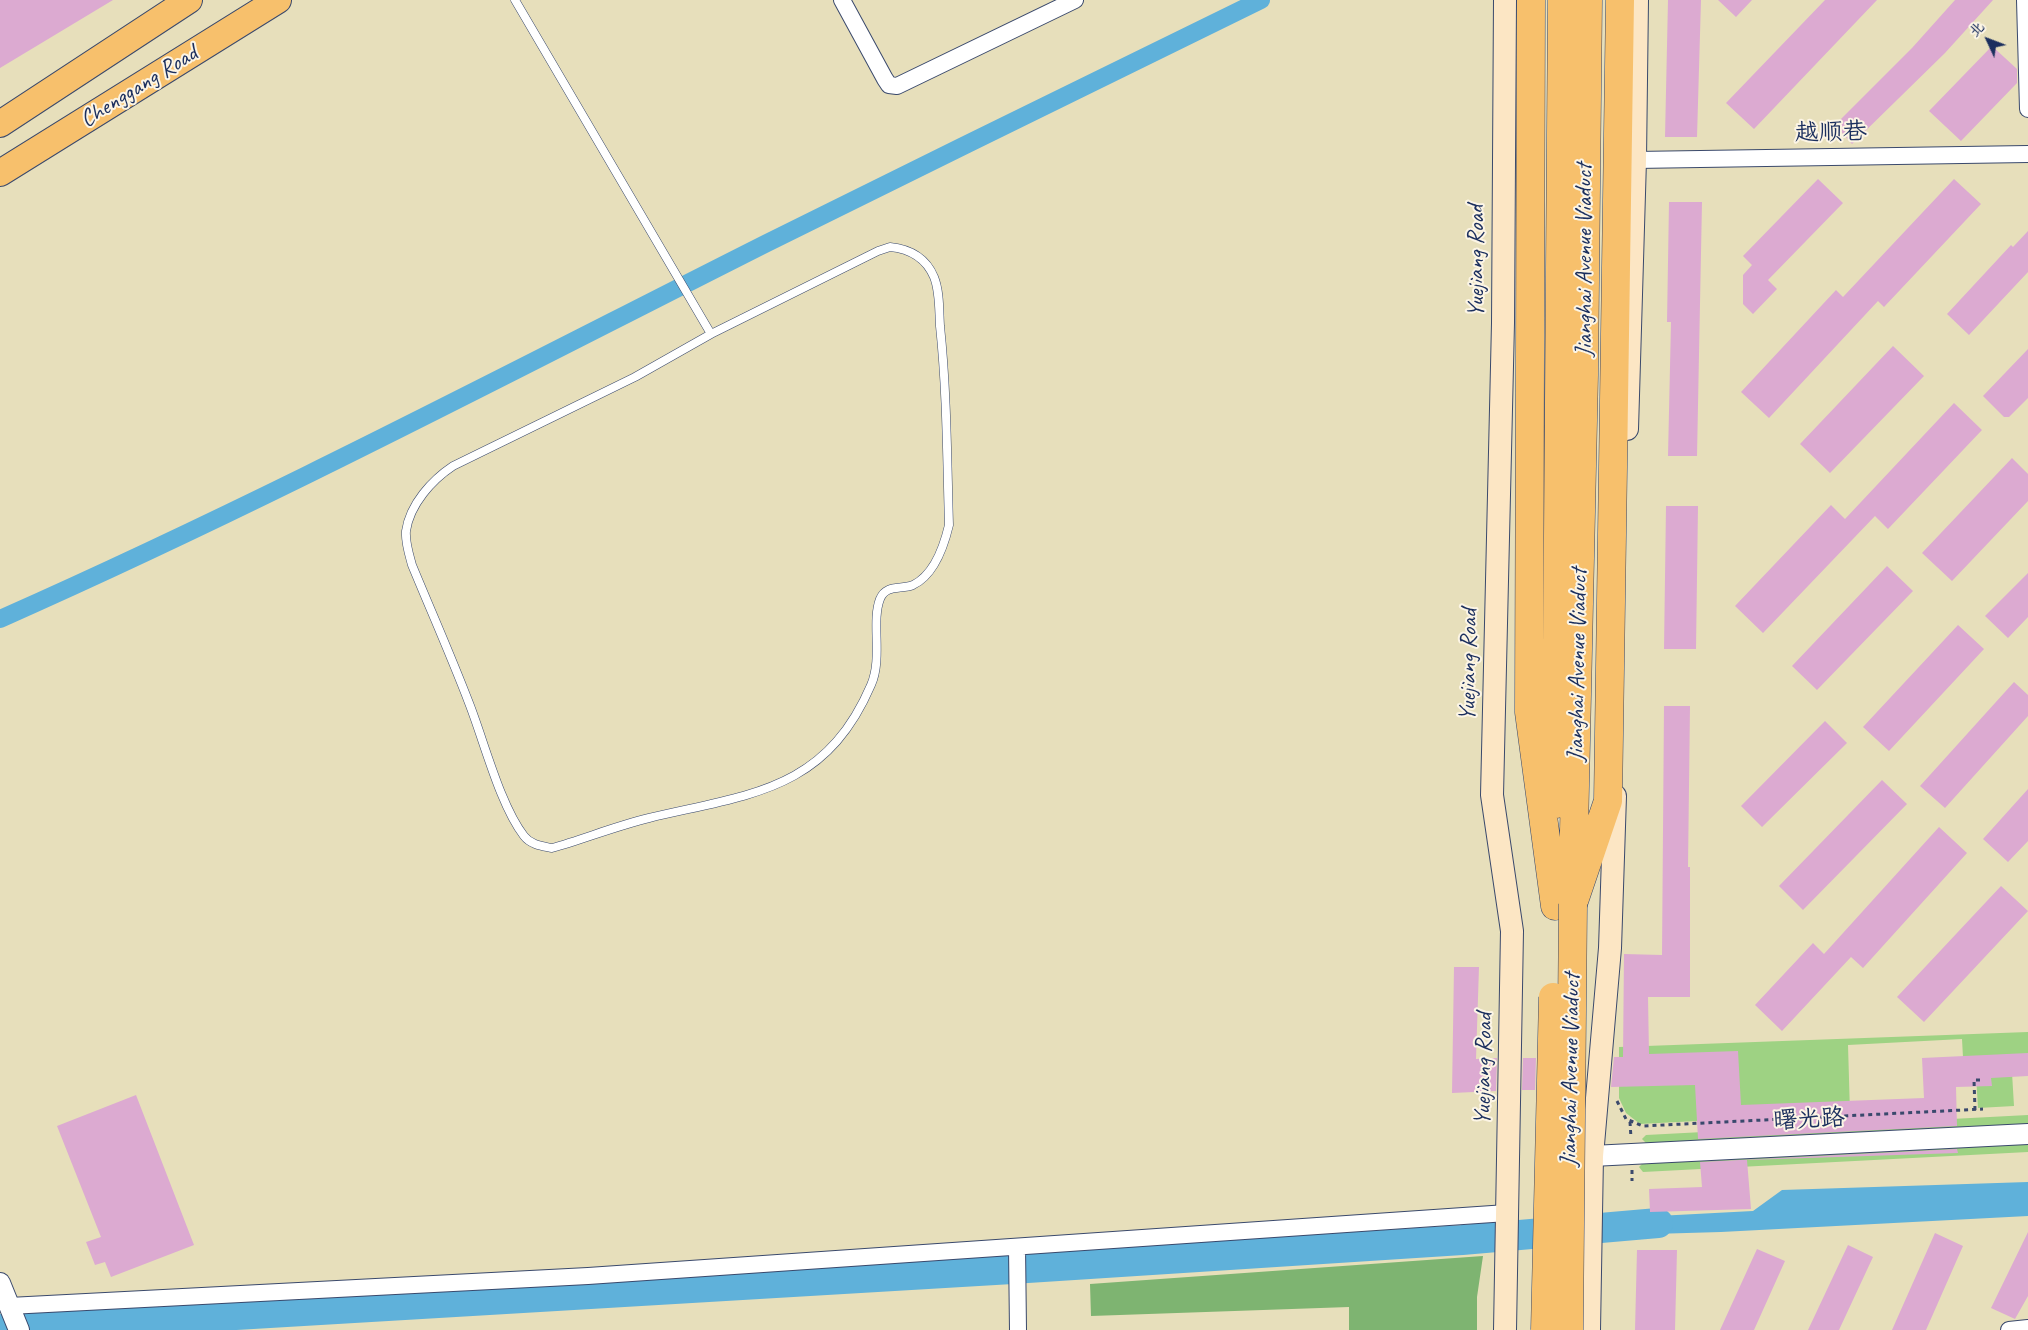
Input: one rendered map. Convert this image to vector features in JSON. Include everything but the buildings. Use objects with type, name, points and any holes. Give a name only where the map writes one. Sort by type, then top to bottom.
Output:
[{"type":"highway","points":[[1531,0],[1529,712],[1564,905]]},
{"type":"highway","name":"Jianghai Avenue Viaduct","points":[[1562,0],[1564,905],[1569,1330]]},
{"type":"highway","name":"Jianghai Avenue Viaduct","points":[[1546,1330],[1584,375],[1588,0]]},
{"type":"highway","points":[[1564,905],[1608,801],[1620,0]]},
{"type":"main road","name":"Chenggang Road","points":[[0,124],[189,0]]},
{"type":"main road","name":"Chenggang Road","points":[[0,173],[278,0]]},
{"type":"main road","name":"Yuejiang Road","points":[[1505,0],[1503,323],[1492,795],[1512,931],[1505,1330]]},
{"type":"main road","points":[[1589,1330],[1592,1156],[1610,948],[1635,160],[1638,0]]},
{"type":"street","points":[[842,0],[885,80],[889,85],[897,86],[1075,0]]},
{"type":"street","points":[[2025,0],[2028,109]]},
{"type":"street","name":"越顺巷","points":[[1635,160],[2028,154]]},
{"type":"street","name":"曙光路","points":[[1592,1156],[2028,1134]]},
{"type":"street","points":[[9,1306],[588,1276],[1507,1213]]},
{"type":"street","points":[[1017,1247],[1018,1322]]},
{"type":"street","points":[[0,1283],[19,1330]]},
{"type":"street","points":[[2009,1330],[2028,1328]]},
{"type":"lane","points":[[515,0],[711,334]]},
{"type":"lane","points":[[890,247],[904,248],[917,255],[934,278],[937,291],[942,345],[947,462],[949,525],[945,540],[924,577],[912,585],[889,589],[881,596],[878,607],[878,656],[872,682],[859,712],[839,739],[817,760],[793,777],[748,796],[647,819],[552,848],[538,846],[526,838],[516,824],[469,702],[412,565],[407,548],[406,530],[418,502],[427,488],[439,475],[453,466],[635,377],[711,334],[878,251],[890,247]]},
{"type":"path","points":[[1975,1110],[1974,1080],[1981,1080]]},
{"type":"path","points":[[1617,1095],[1622,1114],[1630,1122],[1643,1126],[1983,1109]]},
{"type":"green space","points":[[2028,1032],[2028,1055],[2011,1056],[2014,1106],[1978,1108],[1976,1075],[1964,1076],[1962,1039],[1848,1045],[1850,1113],[1640,1124],[1626,1113],[1619,1098],[1619,1047]]},
{"type":"green space","points":[[2028,1115],[2028,1124],[1646,1143],[1642,1139],[1646,1135]]},
{"type":"green space","points":[[2028,1144],[2028,1152],[1643,1172],[1639,1167],[1643,1163]]},
{"type":"green space","points":[[1483,1256],[1477,1297],[1477,1330],[1349,1330],[1349,1307],[1091,1316],[1090,1284]]},
{"type":"water","points":[[2028,1182],[2028,1216],[1721,1232],[1618,1235],[1619,1218],[1753,1211],[1782,1190]]},
{"type":"waterway","points":[[0,619],[194,530],[290,483],[829,212],[1261,0]]},
{"type":"waterway","points":[[0,1329],[1012,1269],[1462,1240],[1658,1223]]}]
